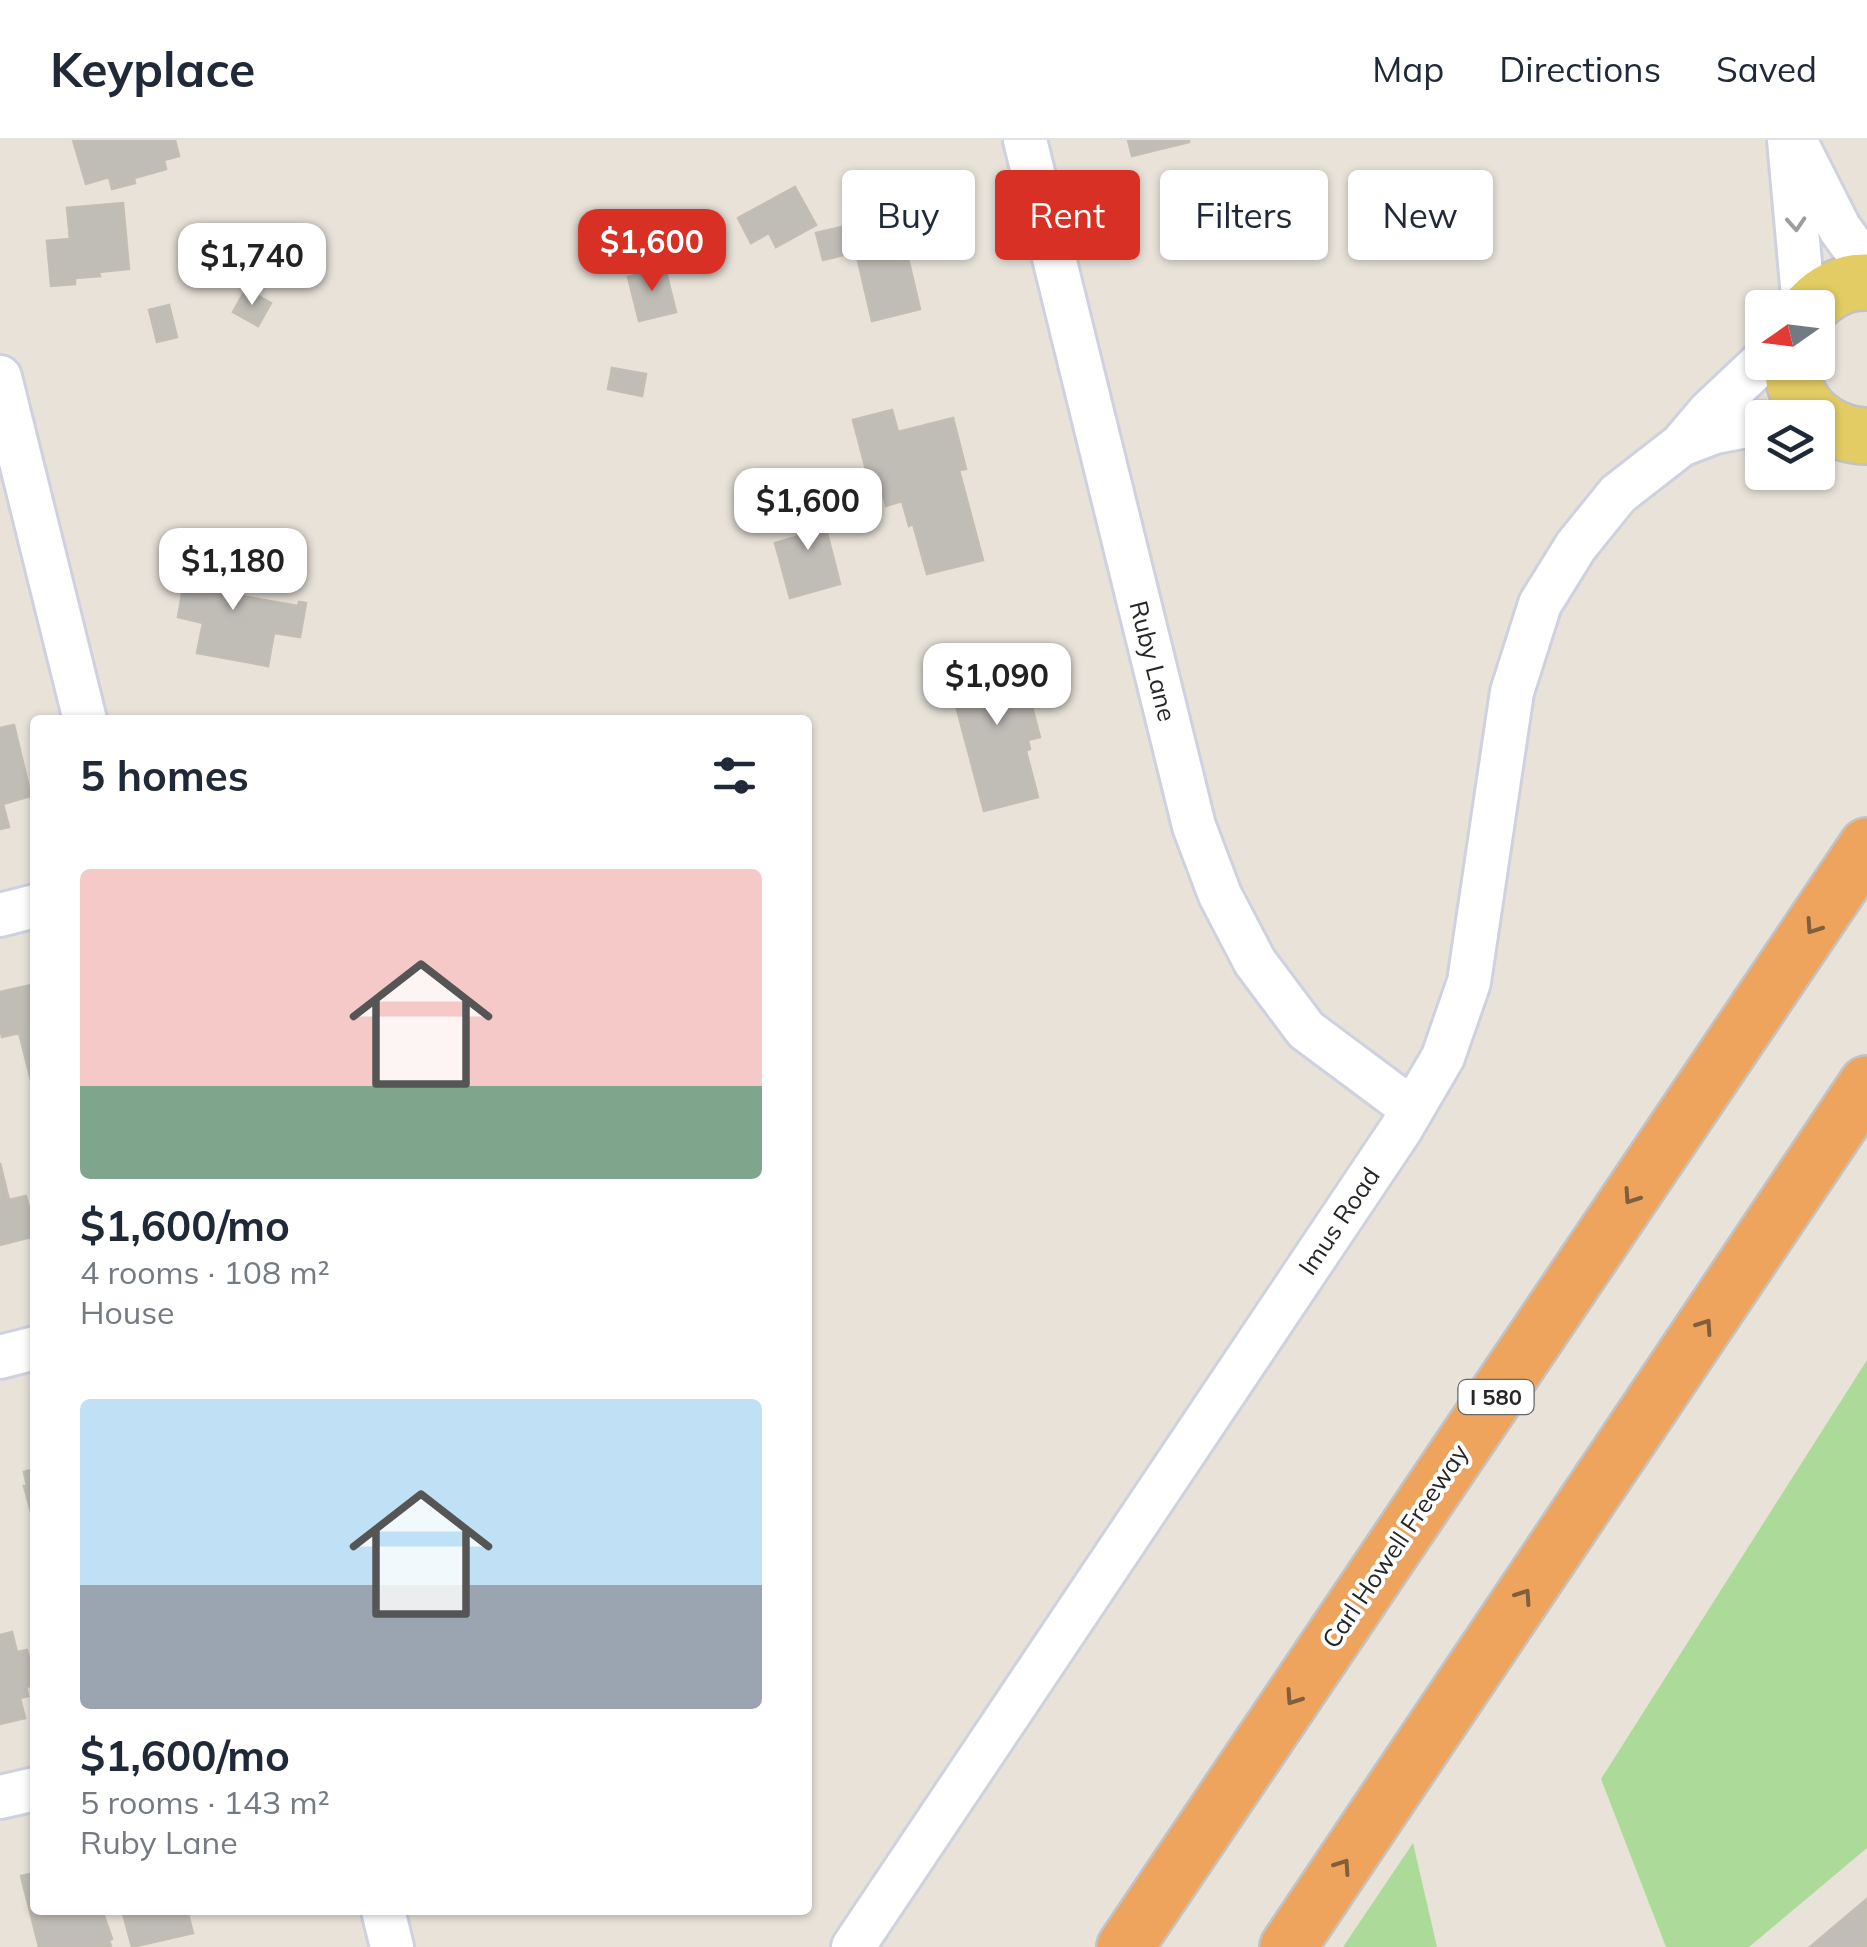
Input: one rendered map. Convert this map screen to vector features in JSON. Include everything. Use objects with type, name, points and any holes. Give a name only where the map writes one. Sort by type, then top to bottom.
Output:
[{"type":"highway","name":"Carl Howell Freeway","points":[[1125,1947],[1867,846]]},
{"type":"highway","points":[[1288,1947],[1867,1084]]},
{"type":"main road","points":[[1835,290],[1867,282]]},
{"type":"main road","points":[[1795,380],[1799,396],[1843,435]]},
{"type":"street","name":"Ruby Lane","points":[[1025,140],[1194,826],[1220,895],[1254,962],[1306,1030],[1412,1109]]},
{"type":"street","points":[[1792,140],[1840,228],[1867,266]]},
{"type":"street","points":[[1792,140],[1805,290]]},
{"type":"street","points":[[0,377],[11,467],[85,715]]},
{"type":"street","name":"Imus Road","points":[[853,1947],[1443,1057],[1469,982],[1512,692],[1540,604],[1576,546],[1618,494],[1681,445],[1745,378]]},
{"type":"street","name":"Imus Road","points":[[1681,445],[1745,426]]},
{"type":"street","points":[[0,914],[30,907]]},
{"type":"street","points":[[0,1357],[30,1349]]},
{"type":"street","points":[[0,1797],[30,1789]]},
{"type":"street","points":[[384,1915],[392,1947]]},
{"type":"green space","points":[[1867,1360],[1867,1848],[1749,1947],[1666,1947],[1601,1779]]},
{"type":"green space","points":[[1413,1843],[1437,1947],[1343,1947]]},
{"type":"building","points":[[73,140],[175,140],[179,156],[164,160],[166,169],[112,189],[109,177],[86,184]]},
{"type":"building","points":[[1128,140],[1189,140],[1189,142],[1132,156]]},
{"type":"building","points":[[795,187],[816,225],[776,247],[769,233],[751,243],[738,218]]},
{"type":"building","points":[[123,203],[129,269],[99,272],[100,276],[75,278],[75,284],[51,286],[47,241],[70,239],[67,208]]},
{"type":"building","points":[[633,216],[639,243],[617,248],[611,221]]},
{"type":"building","points":[[842,227],[842,255],[823,260],[816,233]]},
{"type":"building","points":[[858,260],[908,260],[920,309],[872,321]]},
{"type":"building","points":[[665,268],[676,312],[639,321],[628,277]]},
{"type":"building","points":[[246,289],[271,303],[258,326],[233,312]]},
{"type":"building","points":[[169,305],[177,337],[157,342],[149,310]]},
{"type":"building","points":[[612,368],[646,374],[642,396],[608,389]]},
{"type":"building","points":[[892,410],[898,432],[953,418],[966,469],[959,470],[983,560],[927,574],[902,501],[886,506],[882,490],[872,493],[853,420]]},
{"type":"building","points":[[808,481],[840,584],[790,598],[775,543],[809,533],[795,485]]},
{"type":"building","points":[[190,548],[232,556],[225,593],[298,606],[299,602],[306,603],[300,637],[274,633],[268,666],[197,653],[203,623],[178,617]]},
{"type":"building","points":[[1017,650],[1040,737],[1028,740],[1030,749],[1026,751],[1038,797],[984,811],[947,672]]},
{"type":"building","points":[[14,725],[30,796],[3,804],[9,827],[0,829],[0,728]]},
{"type":"building","points":[[30,985],[30,1076],[19,1033],[2,1037],[0,992]]},
{"type":"building","points":[[0,1163],[9,1200],[26,1196],[30,1237],[0,1245]]},
{"type":"building","points":[[30,1470],[30,1508],[24,1486],[24,1472]]},
{"type":"building","points":[[12,1632],[17,1652],[27,1650],[30,1686],[26,1687],[28,1696],[20,1698],[25,1718],[0,1724],[0,1635]]},
{"type":"building","points":[[30,1874],[30,1912],[21,1876]]},
{"type":"building","points":[[1867,1899],[1867,1947],[1810,1947]]},
{"type":"building","points":[[31,1915],[104,1915],[112,1939],[111,1947],[39,1947]]},
{"type":"building","points":[[123,1915],[188,1915],[193,1933],[132,1947]]}]
